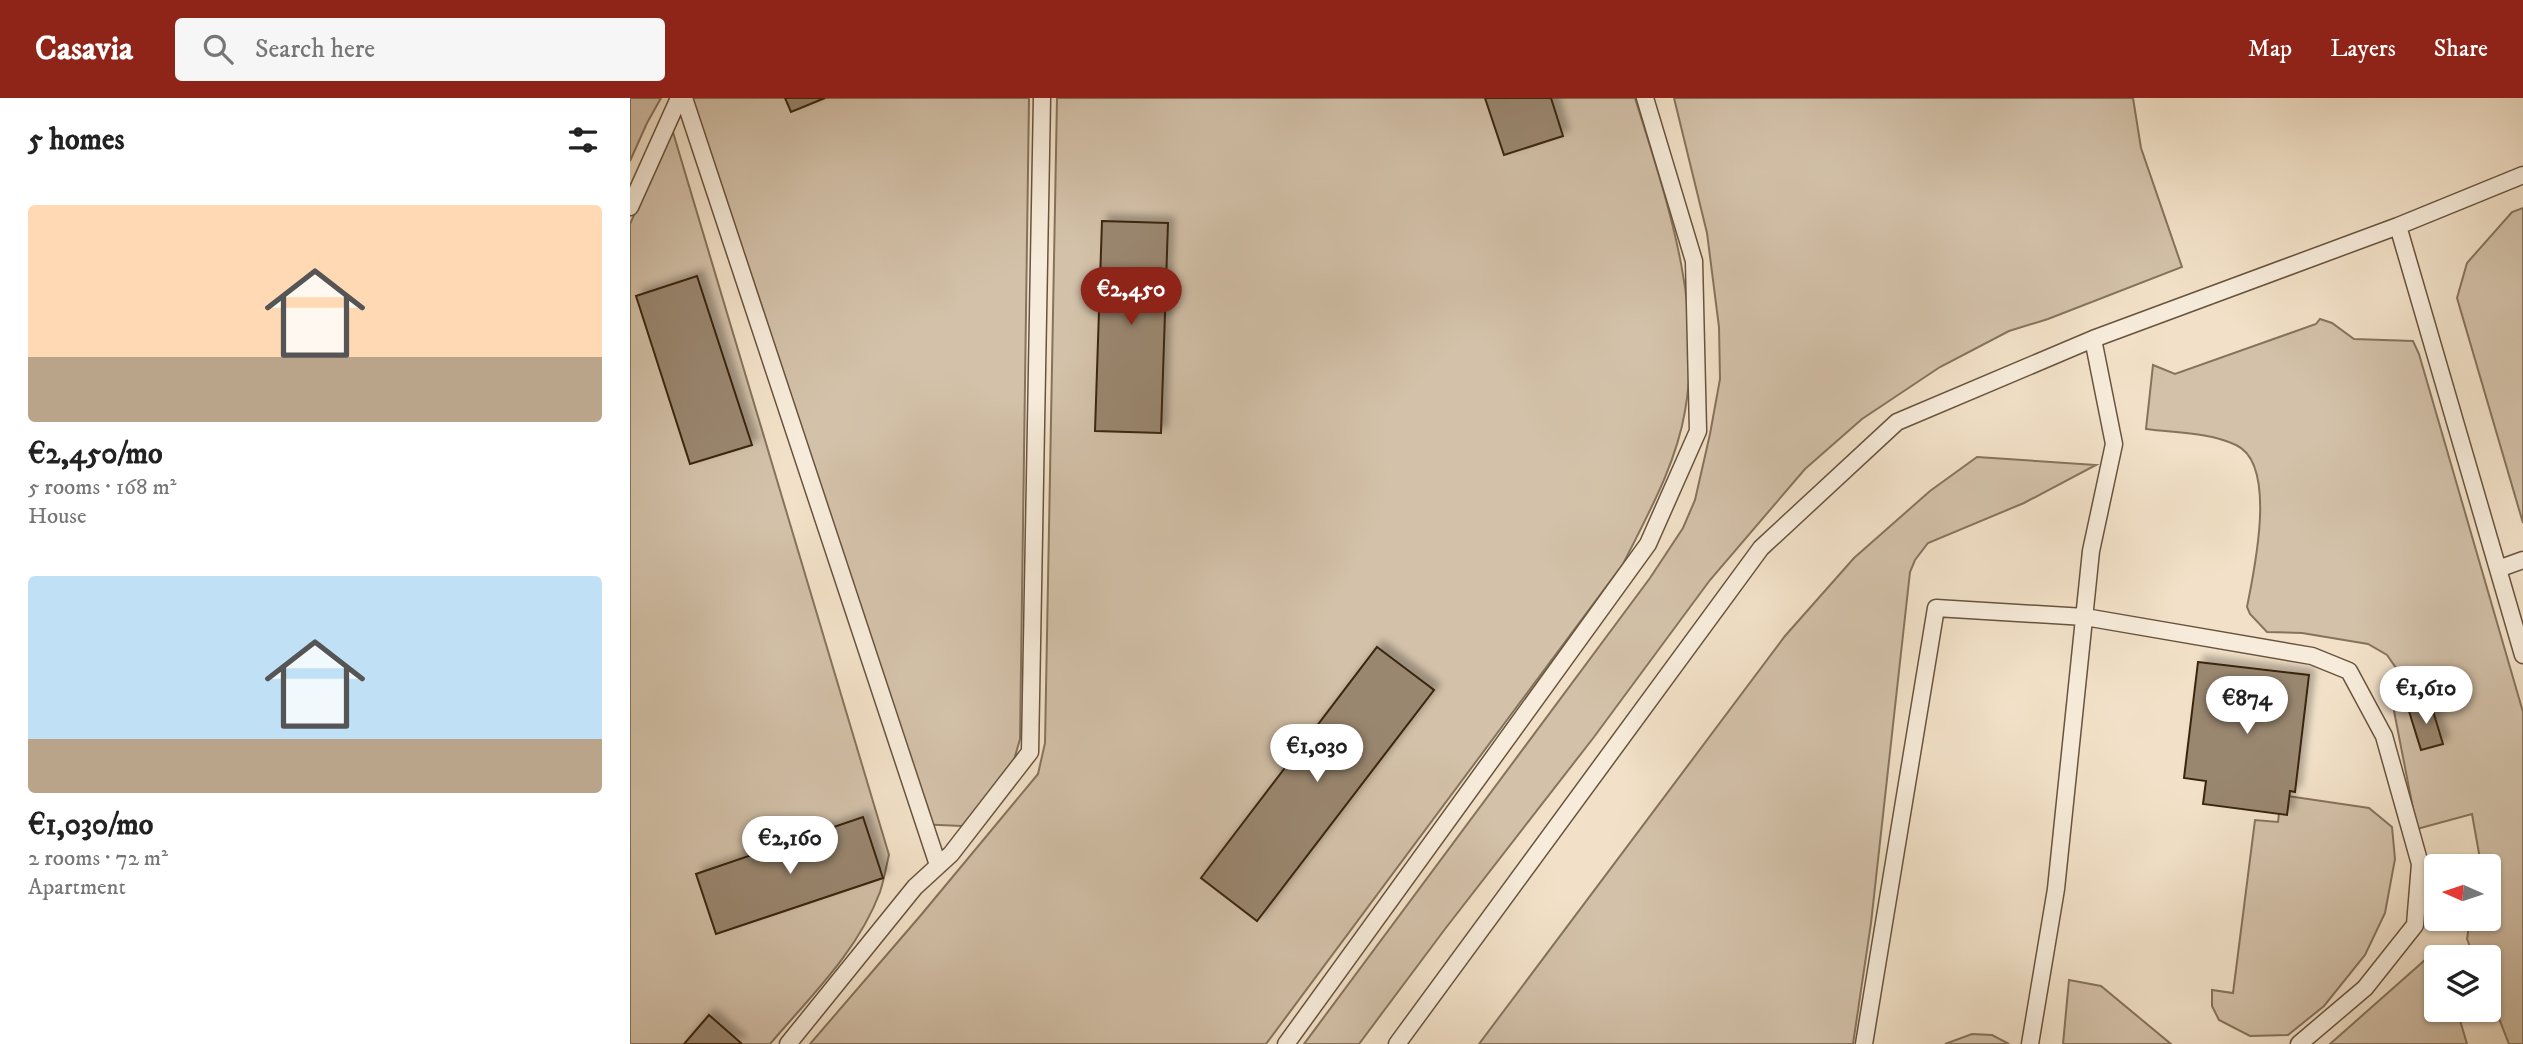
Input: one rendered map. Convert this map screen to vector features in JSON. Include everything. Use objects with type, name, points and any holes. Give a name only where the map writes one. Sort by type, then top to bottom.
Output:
[{"type":"lane","points":[[630,206],[681,98]]},
{"type":"lane","points":[[681,98],[939,866]]},
{"type":"lane","points":[[788,1044],[915,887],[951,854],[1030,752],[1042,98]]},
{"type":"lane","points":[[1286,1044],[1648,544],[1698,431],[1694,261],[1645,98]]},
{"type":"lane","points":[[1397,1044],[1761,548],[1897,422],[2093,339],[2398,226],[2523,174]]},
{"type":"lane","points":[[2398,226],[2523,656]]},
{"type":"lane","points":[[2029,1044],[2056,889],[2091,551],[2113,444],[2093,339]]},
{"type":"lane","points":[[2498,569],[2523,561]]},
{"type":"lane","points":[[1864,1044],[1936,608],[2085,617],[2312,656],[2349,671],[2384,736],[2420,864],[2415,925],[2365,988],[2299,1044]]},
{"type":"shaded area","points":[[630,98],[661,98],[630,161]]},
{"type":"shaded area","points":[[689,98],[1029,98],[1020,739],[1012,767],[962,826],[916,824]]},
{"type":"shaded area","points":[[1057,98],[1635,98],[1659,174],[1686,292],[1690,371],[1681,431],[1660,490],[1623,564],[1266,1044],[810,1044],[1038,774],[1045,743]]},
{"type":"shaded area","points":[[1674,98],[2133,98],[2141,148],[2182,267],[2048,319],[2009,331],[1940,367],[1862,419],[1805,469],[1710,580],[1594,737],[1359,1044],[1304,1044],[1650,578],[1683,528],[1695,500],[1720,379],[1719,327],[1707,233]]},
{"type":"shaded area","points":[[672,129],[889,855],[880,892],[859,934],[832,972],[770,1044],[630,1044],[630,224]]},
{"type":"shaded area","points":[[2523,208],[2523,523],[2457,298],[2467,263],[2512,212]]},
{"type":"shaded area","points":[[2320,319],[2332,323],[2354,339],[2413,341],[2523,712],[2523,1044],[2509,1044],[2500,1022],[2501,945],[2469,945],[2467,939],[2468,931],[2501,931],[2501,854],[2479,854],[2472,814],[2417,829],[2394,711],[2401,685],[2396,668],[2387,655],[2368,644],[2302,633],[2267,632],[2247,607],[2260,520],[2260,495],[2256,473],[2249,456],[2236,445],[2215,438],[2146,429],[2153,365],[2175,374],[2316,324]]},
{"type":"shaded area","points":[[1977,457],[2096,465],[2024,503],[1928,543],[1915,560],[1910,572],[1871,923],[1853,1044],[1479,1044],[1785,636],[1854,558],[1930,491]]},
{"type":"shaded area","points":[[2281,795],[2369,808],[2392,827],[2395,859],[2385,913],[2365,955],[2324,1006],[2288,1035],[2250,1036],[2219,1020],[2212,1006],[2212,990],[2233,993],[2255,820],[2278,822]]},
{"type":"shaded area","points":[[2424,961],[2424,1022],[2461,1022],[2467,1044],[2330,1044]]},
{"type":"shaded area","points":[[2069,980],[2101,986],[2171,1044],[2063,1044]]},
{"type":"shaded area","points":[[1972,1034],[1992,1035],[2009,1044],[1945,1044]]},
{"type":"building","points":[[785,98],[825,98],[791,112]]},
{"type":"building","points":[[1485,98],[1551,98],[1563,136],[1504,155]]},
{"type":"building","points":[[1102,221],[1168,223],[1161,433],[1095,431]]},
{"type":"building","points":[[697,276],[752,445],[690,464],[636,296]]},
{"type":"building","points":[[1377,647],[1434,690],[1257,921],[1201,878]]},
{"type":"building","points":[[2198,662],[2309,675],[2295,792],[2290,791],[2287,815],[2203,804],[2206,781],[2184,778]]},
{"type":"building","points":[[2430,701],[2443,744],[2421,750],[2408,708]]},
{"type":"building","points":[[863,817],[883,878],[716,934],[696,874]]},
{"type":"building","points":[[709,1015],[741,1043],[684,1044]]}]
